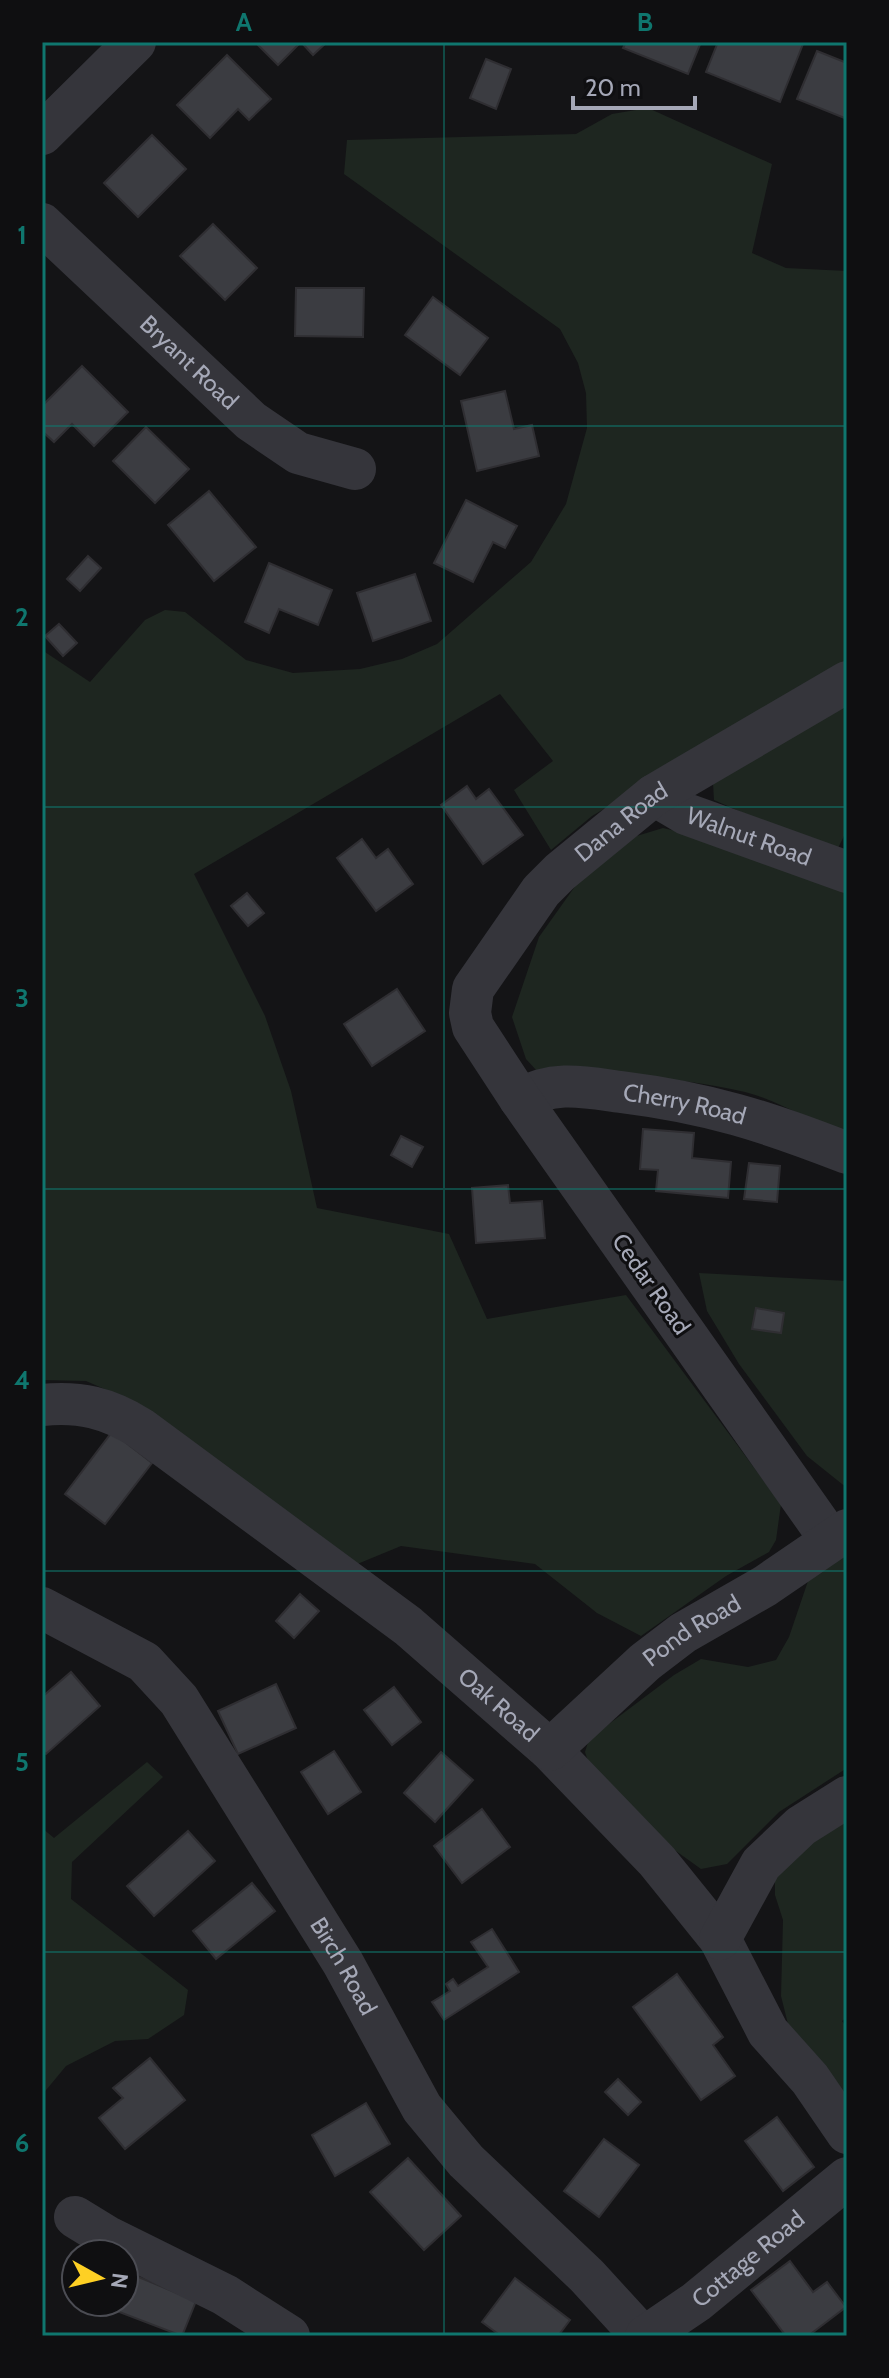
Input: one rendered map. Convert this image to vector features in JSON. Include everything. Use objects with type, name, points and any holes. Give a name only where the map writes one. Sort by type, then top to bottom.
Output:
[{"type":"street","points":[[42,134],[135,42]]},
{"type":"street","name":"Bryant Road","points":[[42,224],[251,421],[298,453],[355,469]]},
{"type":"street","name":"Dana Road","points":[[473,1027],[470,1013],[473,989],[541,891],[654,795],[847,682]]},
{"type":"street","name":"Walnut Road","points":[[654,795],[686,814],[847,872]]},
{"type":"street","name":"Cedar Road","points":[[473,1027],[520,1099],[838,1534]]},
{"type":"street","name":"Cherry Road","points":[[520,1099],[557,1085],[683,1100],[760,1119],[847,1153]]},
{"type":"street","name":"Oak Road","points":[[42,1405],[82,1403],[101,1408],[140,1428],[408,1626],[550,1750],[657,1861],[720,1939],[768,2032],[810,2079],[847,2133]]},
{"type":"street","name":"Pond Road","points":[[550,1750],[645,1662],[683,1633],[765,1586],[838,1534]]},
{"type":"street","name":"Birch Road","points":[[42,1608],[144,1662],[179,1700],[343,1963],[422,2108],[466,2161],[587,2276],[644,2336]]},
{"type":"street","points":[[720,1939],[761,1864],[801,1826],[847,1797]]},
{"type":"street","name":"Cottage Road","points":[[644,2336],[696,2302],[847,2178]]},
{"type":"street","points":[[75,2217],[106,2236],[225,2295],[289,2336]]},
{"type":"shaded area","points":[[648,108],[772,164],[752,253],[786,268],[847,271],[847,670],[815,684],[592,816],[551,850],[514,790],[553,761],[500,694],[194,874],[265,1016],[291,1091],[317,1208],[449,1234],[487,1319],[626,1295],[781,1504],[776,1540],[769,1552],[726,1576],[641,1636],[597,1613],[535,1564],[401,1546],[350,1567],[139,1404],[86,1381],[42,1380],[42,650],[90,682],[145,620],[165,610],[185,612],[246,660],[293,673],[360,669],[402,659],[437,644],[531,562],[566,504],[587,428],[586,393],[578,363],[560,329],[344,174],[347,140],[576,134],[612,114]]},
{"type":"shaded area","points":[[847,703],[847,830],[835,854],[714,800],[713,783]]},
{"type":"shaded area","points":[[663,828],[705,838],[847,887],[847,1134],[745,1092],[668,1079],[537,1071],[526,1059],[512,1017],[539,937],[581,878],[630,838]]},
{"type":"shaded area","points":[[699,1273],[847,1281],[847,1488],[807,1456],[739,1364],[707,1311]]},
{"type":"shaded area","points":[[847,1544],[847,1768],[779,1812],[727,1864],[701,1869],[662,1841],[591,1770],[585,1752],[589,1739],[674,1675],[701,1659],[748,1667],[776,1660],[789,1637],[808,1581]]},
{"type":"shaded area","points":[[147,1762],[163,1777],[72,1862],[71,1899],[188,1990],[184,2015],[148,2039],[115,2041],[66,2066],[42,2095],[42,1828],[54,1838]]},
{"type":"shaded area","points":[[847,1813],[847,2017],[842,2021],[847,2028],[847,2105],[788,2024],[781,1996],[783,1920],[775,1895],[775,1869]]},
{"type":"building","points":[[255,42],[301,42],[278,65]]},
{"type":"building","points":[[301,42],[327,42],[313,55]]},
{"type":"building","points":[[626,42],[701,42],[688,74],[623,48]]},
{"type":"building","points":[[718,42],[803,44],[780,102],[706,72]]},
{"type":"building","points":[[817,51],[847,63],[847,119],[797,99]]},
{"type":"building","points":[[227,55],[271,99],[249,120],[238,109],[210,138],[177,105]]},
{"type":"building","points":[[486,59],[511,69],[496,109],[470,98]]},
{"type":"building","points":[[152,135],[186,169],[138,217],[104,183]]},
{"type":"building","points":[[213,224],[257,268],[225,300],[180,256]]},
{"type":"building","points":[[296,288],[364,288],[363,337],[295,336]]},
{"type":"building","points":[[433,297],[488,338],[460,375],[405,335]]},
{"type":"building","points":[[82,366],[128,412],[94,446],[72,424],[54,442],[42,431],[42,406]]},
{"type":"building","points":[[505,391],[514,429],[532,425],[539,456],[477,471],[461,401]]},
{"type":"building","points":[[146,427],[189,469],[155,503],[113,461]]},
{"type":"building","points":[[209,491],[256,547],[214,581],[168,525]]},
{"type":"building","points":[[466,500],[517,526],[505,548],[493,542],[473,582],[434,563]]},
{"type":"building","points":[[88,556],[101,568],[80,591],[67,579]]},
{"type":"building","points":[[269,563],[332,590],[318,625],[279,609],[269,633],[245,622]]},
{"type":"building","points":[[415,574],[431,621],[373,641],[357,593]]},
{"type":"building","points":[[59,624],[77,643],[63,656],[45,636]]},
{"type":"building","points":[[467,786],[476,799],[489,789],[523,835],[483,864],[441,805]]},
{"type":"building","points":[[362,839],[376,858],[388,849],[413,884],[376,911],[337,858]]},
{"type":"building","points":[[247,893],[264,913],[248,926],[231,906]]},
{"type":"building","points":[[397,989],[425,1031],[372,1066],[344,1024]]},
{"type":"building","points":[[643,1129],[694,1133],[692,1158],[731,1162],[728,1198],[656,1191],[658,1170],[640,1169]]},
{"type":"building","points":[[401,1136],[423,1147],[412,1167],[391,1155]]},
{"type":"building","points":[[749,1163],[780,1166],[777,1202],[744,1199]]},
{"type":"building","points":[[508,1185],[510,1203],[542,1201],[545,1238],[476,1243],[472,1188]]},
{"type":"building","points":[[756,1308],[784,1313],[781,1333],[752,1329]]},
{"type":"building","points":[[112,1432],[152,1463],[105,1524],[65,1494]]},
{"type":"building","points":[[300,1594],[319,1611],[294,1638],[276,1621]]},
{"type":"building","points":[[71,1672],[100,1706],[46,1754],[42,1750],[42,1697]]},
{"type":"building","points":[[276,1684],[296,1728],[238,1754],[218,1711]]},
{"type":"building","points":[[394,1687],[421,1722],[392,1745],[364,1710]]},
{"type":"building","points":[[334,1751],[361,1792],[328,1814],[301,1772]]},
{"type":"building","points":[[441,1752],[473,1780],[435,1822],[404,1793]]},
{"type":"building","points":[[482,1809],[510,1847],[462,1883],[434,1846]]},
{"type":"building","points":[[188,1831],[215,1861],[154,1916],[127,1886]]},
{"type":"building","points":[[252,1883],[275,1911],[216,1959],[193,1931]]},
{"type":"building","points":[[492,1929],[519,1972],[444,2020],[432,2002],[450,1991],[446,1984],[453,1979],[458,1986],[488,1967],[471,1942]]},
{"type":"building","points":[[677,1974],[723,2037],[713,2045],[735,2076],[701,2100],[633,2007]]},
{"type":"building","points":[[150,2058],[185,2100],[125,2149],[99,2118],[123,2098],[113,2088]]},
{"type":"building","points":[[618,2079],[641,2102],[628,2115],[605,2092]]},
{"type":"building","points":[[366,2103],[390,2144],[335,2176],[312,2135]]},
{"type":"building","points":[[777,2117],[814,2167],[783,2191],[745,2141]]},
{"type":"building","points":[[604,2139],[639,2165],[599,2217],[564,2191]]},
{"type":"building","points":[[408,2158],[461,2216],[424,2250],[370,2192]]},
{"type":"building","points":[[790,2261],[813,2292],[827,2282],[846,2307],[808,2336],[786,2336],[751,2290]]},
{"type":"building","points":[[140,2278],[196,2301],[182,2336],[135,2318],[140,2318]]},
{"type":"building","points":[[515,2278],[570,2320],[558,2336],[501,2336],[482,2322]]}]
